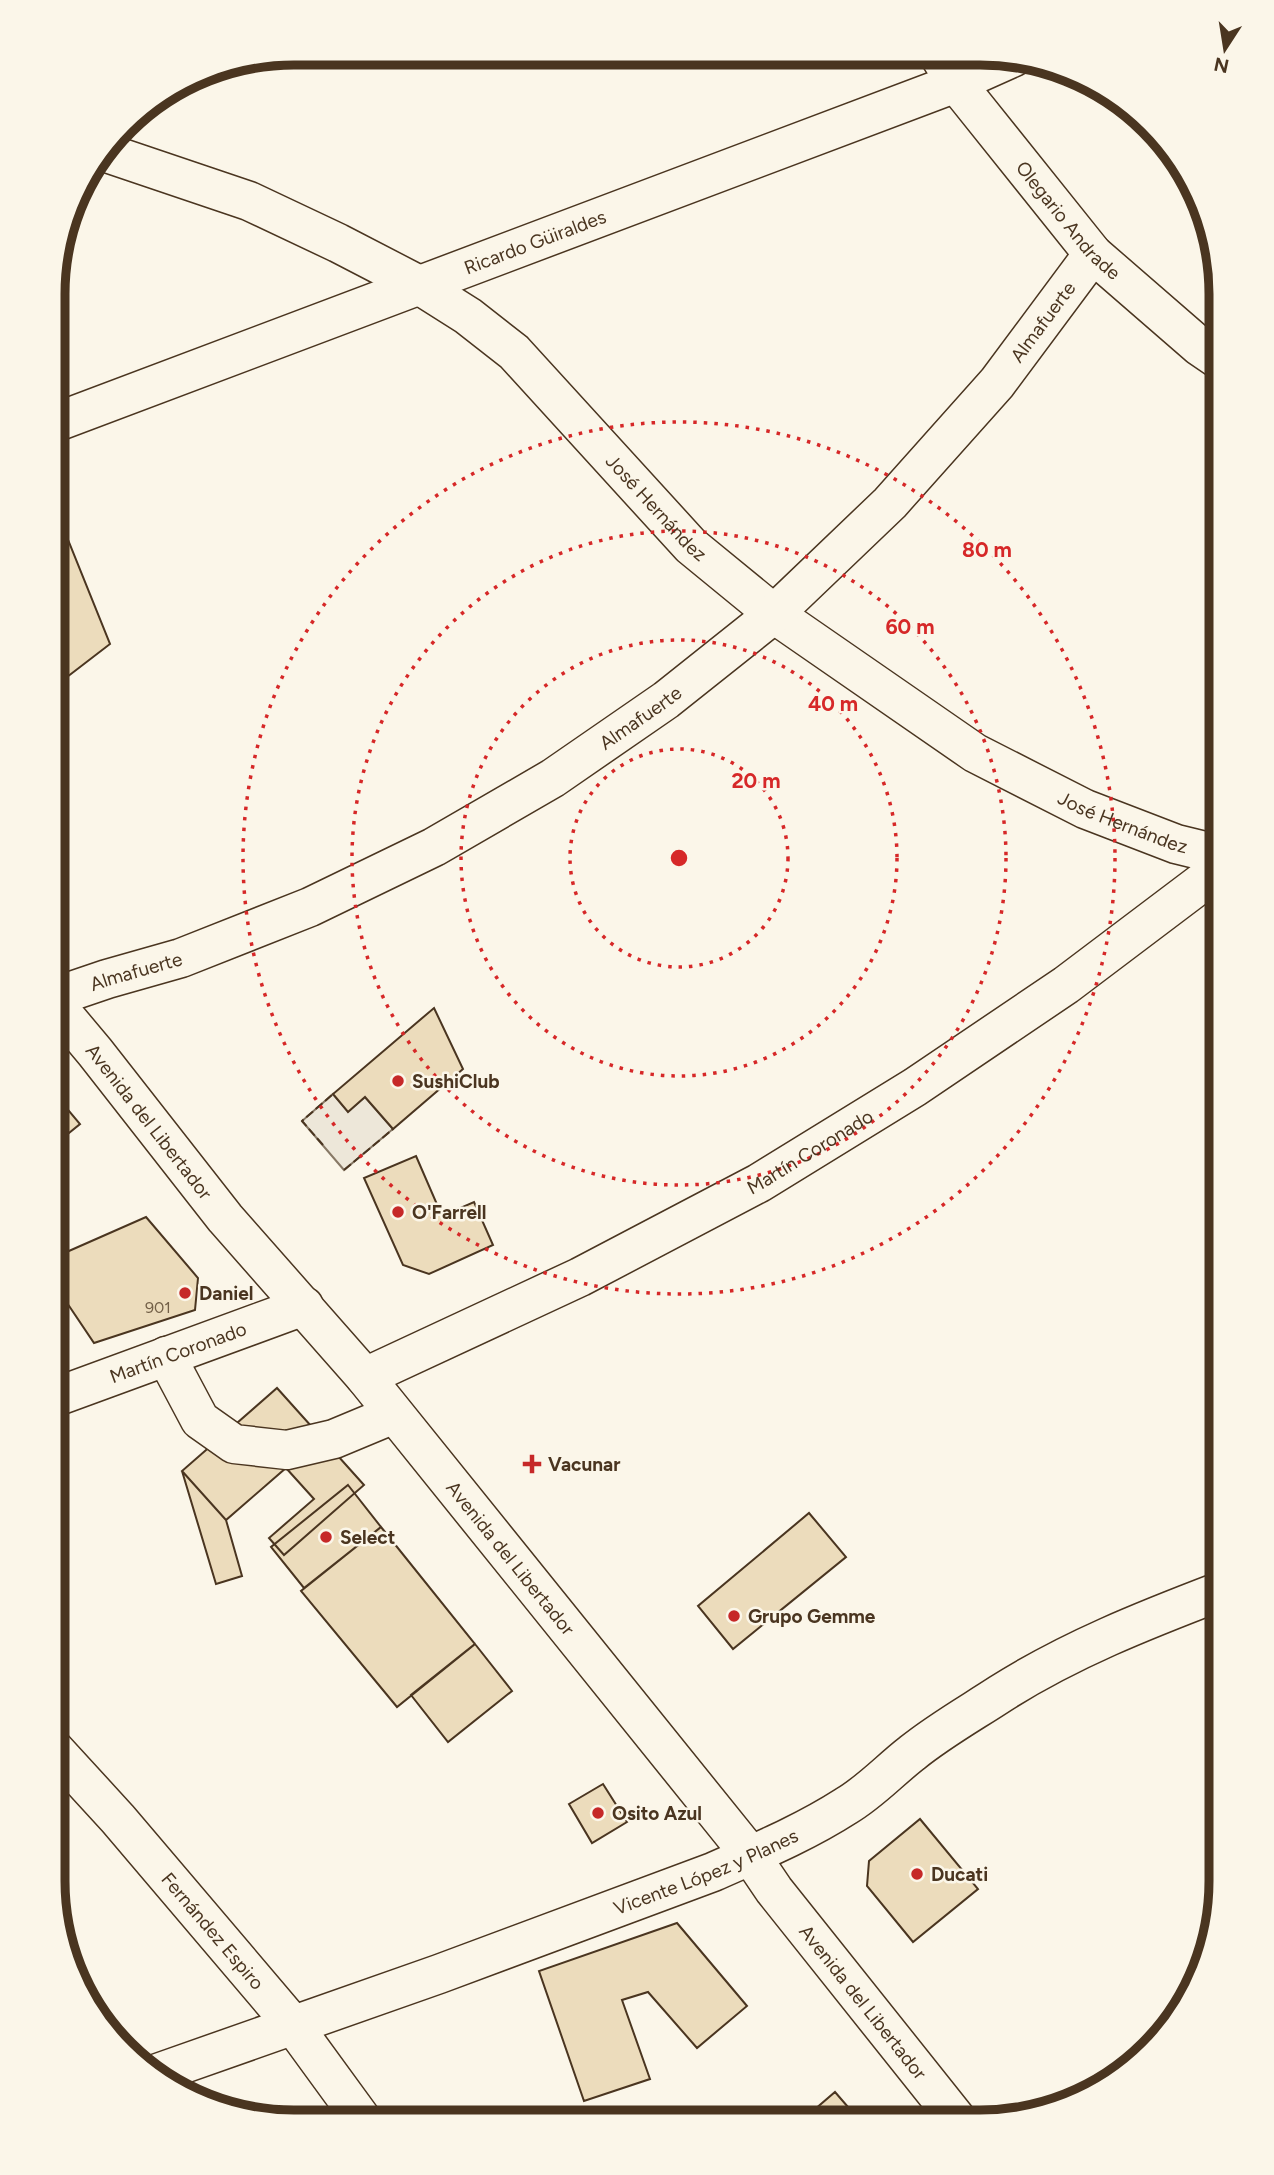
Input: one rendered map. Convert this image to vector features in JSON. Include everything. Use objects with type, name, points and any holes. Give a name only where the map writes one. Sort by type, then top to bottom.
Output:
[{"type":"street","name":"Ricardo Güiraldes","points":[[65,420],[419,285],[948,70],[973,65]]},
{"type":"street","name":"Olegario Andrade","points":[[948,70],[1093,254],[1209,353]]},
{"type":"street","name":"José Hernández","points":[[112,155],[249,201],[419,285],[468,316],[514,352],[691,546],[774,614],[975,753],[1085,809],[1175,844],[1209,852]]},
{"type":"street","name":"Almafuerte","points":[[65,993],[181,958],[310,907],[434,847],[564,770],[666,700],[774,614],[890,503],[998,383],[1093,254]]},
{"type":"street","name":"Martín Coronado","points":[[365,1377],[580,1277],[759,1183],[915,1087],[1066,985],[1209,877]]},
{"type":"street","name":"Avenida del Libertador","points":[[65,1016],[225,1218],[365,1377],[751,1856],[949,2110]]},
{"type":"street","name":"Martín Coronado","points":[[65,1394],[304,1306]]},
{"type":"street","points":[[166,1356],[200,1420],[234,1444],[287,1450],[334,1439],[394,1414]]},
{"type":"street","name":"Vicente López y Planes","points":[[164,2070],[477,1960],[751,1856],[849,1804],[913,1752],[1002,1692],[1071,1654],[1155,1616],[1209,1596]]},
{"type":"street","name":"Fernández Espiro","points":[[65,1761],[118,1819],[293,2025],[355,2110]]},
{"type":"shaded area","points":[[333,1094],[348,1111],[365,1097],[393,1129],[344,1170],[302,1121]]},
{"type":"building","points":[[65,532],[110,644],[65,679]]},
{"type":"building","name":"SushiClub","points":[[434,1008],[463,1069],[393,1129],[365,1097],[348,1112],[333,1094]]},
{"type":"building","points":[[65,1106],[80,1124],[65,1136]]},
{"type":"building","points":[[416,1156],[442,1216],[474,1202],[493,1245],[429,1274],[403,1265],[364,1178]]},
{"type":"building","points":[[146,1217],[198,1278],[195,1310],[94,1343],[65,1300],[65,1253]]},
{"type":"building","points":[[277,1388],[364,1485],[284,1555],[269,1538],[314,1499],[286,1468],[226,1520],[182,1471]]},
{"type":"building","points":[[182,1471],[226,1520],[242,1576],[216,1584]]},
{"type":"building","name":"Select","points":[[348,1485],[381,1527],[304,1588],[271,1547]]},
{"type":"building","points":[[809,1513],[846,1557],[733,1649],[698,1606]]},
{"type":"building","points":[[381,1527],[475,1644],[397,1707],[301,1591]]},
{"type":"building","points":[[475,1644],[512,1691],[448,1742],[411,1695]]},
{"type":"building","name":"Osito Azul","points":[[603,1784],[627,1822],[592,1843],[569,1804]]},
{"type":"building","name":"Ducati","points":[[920,1819],[978,1889],[913,1942],[867,1886],[869,1861]]},
{"type":"building","points":[[677,1923],[747,2006],[697,2048],[648,1992],[622,2000],[650,2079],[584,2101],[539,1971]]},
{"type":"building","points":[[835,2092],[851,2110],[814,2110]]},
{"type":"fence","points":[[323,1145],[302,1121],[333,1094]]},
{"type":"fence","points":[[344,1170],[393,1129]]},
{"type":"place","name":"SushiClub","points":[[398,1081]]},
{"type":"place","name":"O'Farrell","points":[[398,1212]]},
{"type":"place","name":"Daniel","points":[[185,1293]]},
{"type":"place","name":"Vacunar","points":[[532,1464]]},
{"type":"place","name":"Select","points":[[326,1537]]},
{"type":"place","name":"Grupo Gemme","points":[[734,1616]]},
{"type":"place","name":"Osito Azul","points":[[598,1813]]},
{"type":"place","name":"Ducati","points":[[917,1874]]}]
